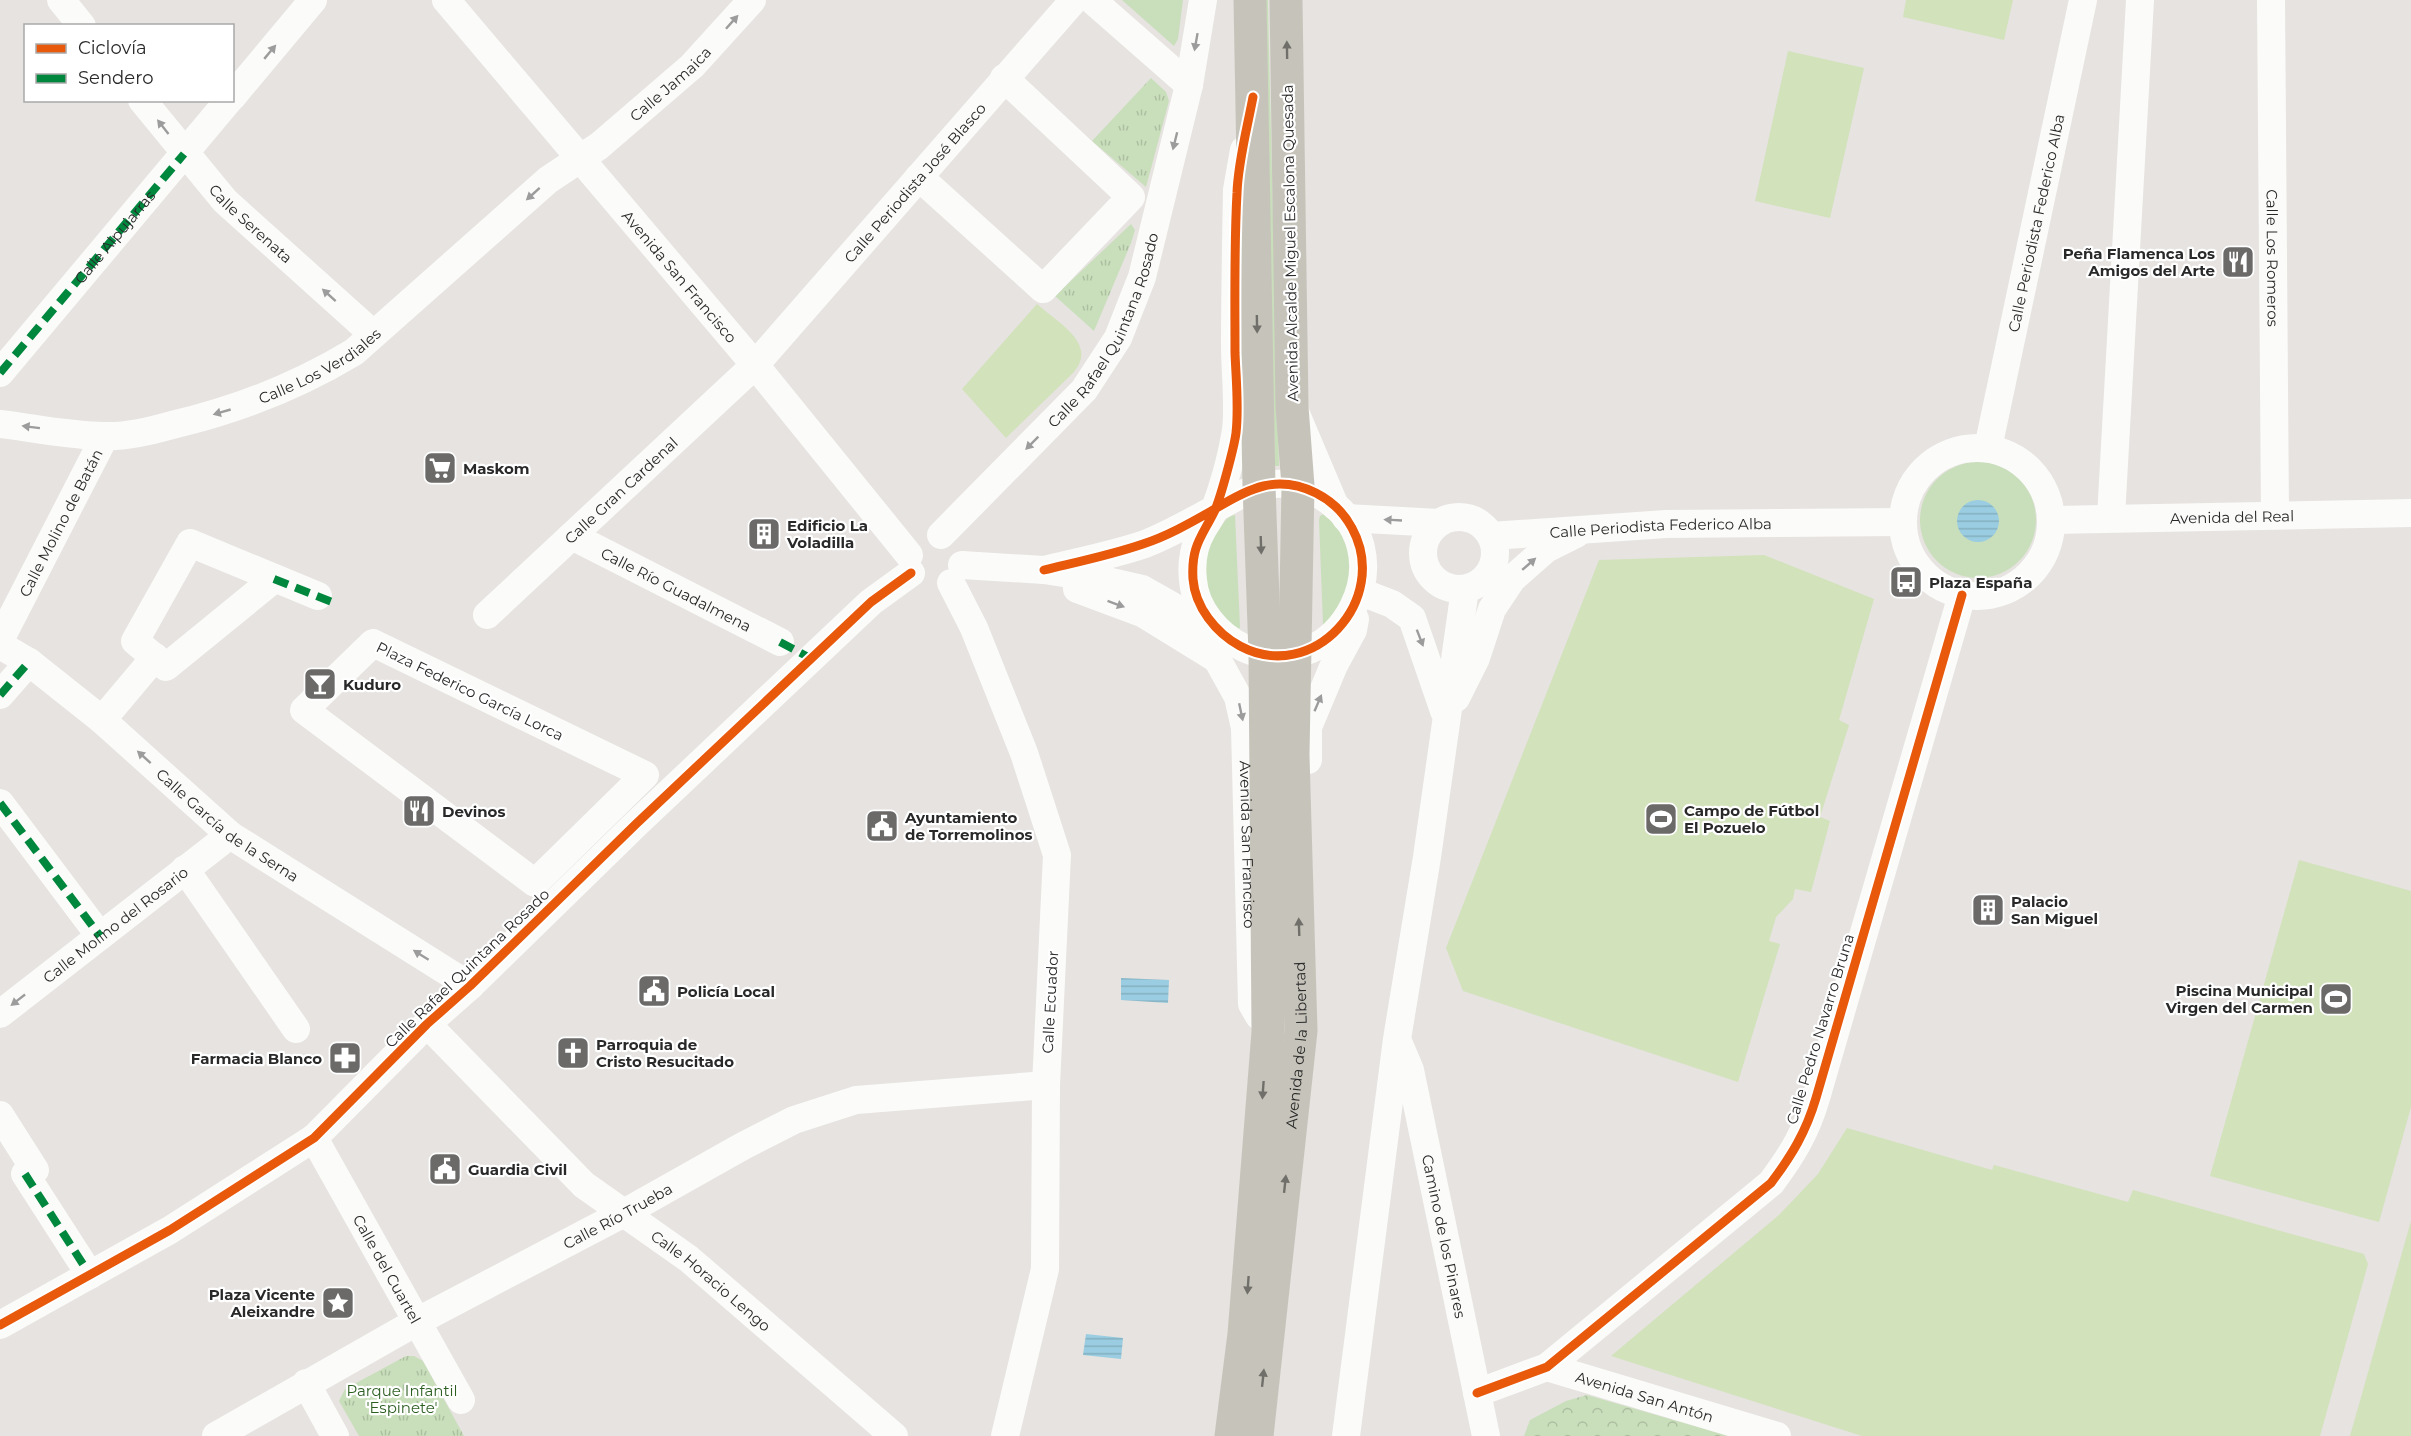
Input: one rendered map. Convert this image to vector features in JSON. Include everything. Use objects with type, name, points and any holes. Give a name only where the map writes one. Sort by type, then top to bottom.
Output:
[{"type":"main road","points":[[1250,0],[1259,486],[1280,654]]},
{"type":"main road","name":"Avenida Alcalde Miguel Escalona Quesada","points":[[1286,0],[1293,407],[1298,486]]},
{"type":"main road","name":"Avenida de la Libertad","points":[[1231,1436],[1244,1334],[1268,1032],[1280,654],[1298,486]]},
{"type":"main road","name":"Avenida de la Libertad","points":[[1257,1436],[1301,1031],[1293,755],[1280,654]]},
{"type":"street","points":[[61,0],[80,24]]},
{"type":"street","points":[[234,95],[313,0]]},
{"type":"street","name":"Avenida San Francisco","points":[[446,0],[755,365],[910,564]]},
{"type":"street","name":"Calle Jamaica","points":[[580,160],[692,66],[752,0]]},
{"type":"street","name":"Calle Periodista José Blasco","points":[[755,365],[1074,0]]},
{"type":"street","points":[[1092,0],[1189,85]]},
{"type":"street","name":"Calle Rafael Quintana Rosado","points":[[941,535],[1084,390],[1118,338],[1142,277],[1189,85],[1203,0]]},
{"type":"street","name":"Calle Periodista Federico Alba","points":[[1988,448],[2083,0]]},
{"type":"street","points":[[2111,517],[2140,0]]},
{"type":"street","name":"Calle Los Romeros","points":[[2271,0],[2275,515]]},
{"type":"street","points":[[919,177],[1043,289],[1131,197],[1004,78]]},
{"type":"street","points":[[1252,98],[1237,190],[1236,434],[1215,509],[1200,532],[1193,557],[1193,582],[1200,606],[1214,627],[1228,640],[1246,649],[1280,654],[1317,646],[1336,632],[1351,614],[1361,592]]},
{"type":"street","name":"Calle Serenata","points":[[144,102],[184,154],[225,201],[373,334]]},
{"type":"street","name":"Calle Alpujarras","points":[[0,374],[227,102]]},
{"type":"street","name":"Calle Los Verdiales","points":[[0,424],[105,436],[146,432],[245,406],[283,390],[354,352],[548,180],[580,160]]},
{"type":"street","name":"Calle Gran Cardenal","points":[[487,615],[755,365]]},
{"type":"street","points":[[1293,407],[1341,512],[1359,540],[1364,566],[1353,630],[1334,665],[1308,727],[1307,817],[1296,841]]},
{"type":"street","name":"Calle Molino de Batán","points":[[0,640],[105,436]]},
{"type":"street","points":[[1988,448],[2013,457],[2033,472],[2047,494],[2052,520],[2049,542],[2040,562],[2026,579],[2006,590],[1985,596],[1962,595],[1939,585],[1919,569],[1907,547],[1903,522],[1907,497],[1926,469],[1939,458],[1963,449],[1988,448]]},
{"type":"street","points":[[1044,570],[1144,544],[1178,530],[1235,496],[1259,486],[1278,484],[1298,486],[1317,494],[1341,512],[1439,523]]},
{"type":"street","name":"Avenida del Real","points":[[2052,520],[2111,517],[2411,513]]},
{"type":"street","points":[[1361,592],[1454,588],[1476,586],[1492,569],[1495,559],[1491,536],[1484,527],[1462,518],[1450,518],[1439,523],[1424,543],[1425,567],[1431,577],[1454,588]]},
{"type":"street","name":"Calle Periodista Federico Alba","points":[[1491,536],[1666,524],[1903,522]]},
{"type":"street","points":[[1446,719],[1476,658],[1492,609],[1512,579],[1546,549],[1585,530]]},
{"type":"street","points":[[941,535],[956,544],[961,552],[957,574],[942,587],[924,586],[910,564],[916,543],[923,537],[941,535]]},
{"type":"street","name":"Calle Río Guadalmena","points":[[572,536],[780,642]]},
{"type":"street","points":[[274,579],[166,667],[135,641],[190,543],[318,596]]},
{"type":"street","name":"Calle Rafael Quintana Rosado","points":[[0,1325],[170,1230],[314,1138],[427,1024],[470,986],[636,824],[910,564]]},
{"type":"street","name":"Avenida San Francisco","points":[[957,574],[1044,570],[1089,577],[1142,589],[1214,627],[1217,659],[1238,697],[1245,728],[1252,1004],[1268,1032]]},
{"type":"street","name":"Avenida San Francisco","points":[[1044,570],[1080,591],[1144,614],[1217,659]]},
{"type":"street","name":"Calle Ecuador","points":[[957,574],[974,628],[1023,753],[1057,855],[1046,1084],[1045,1269],[1005,1436]]},
{"type":"street","points":[[1346,1436],[1397,1039],[1427,857],[1446,719],[1454,588]]},
{"type":"street","points":[[1361,592],[1392,604],[1412,618],[1446,719]]},
{"type":"street","name":"Calle Pedro Navarro Bruna","points":[[1477,1393],[1547,1367],[1771,1184],[1794,1153],[1809,1123],[1962,595]]},
{"type":"street","name":"Plaza Federico García Lorca","points":[[373,643],[645,776],[535,883],[304,710],[373,643]]},
{"type":"street","name":"Calle García de la Serna","points":[[0,645],[29,662],[102,720],[230,835],[470,986]]},
{"type":"street","points":[[102,720],[155,657]]},
{"type":"street","points":[[0,695],[29,662]]},
{"type":"street","points":[[0,803],[100,936]]},
{"type":"street","name":"Calle Molino del Rosario","points":[[0,1014],[230,835]]},
{"type":"street","points":[[185,869],[296,1029]]},
{"type":"street","name":"Calle Horacio Lengo","points":[[427,1024],[584,1185],[689,1259],[894,1436]]},
{"type":"street","name":"Camino de los Pinares","points":[[1397,1039],[1410,1070],[1486,1436]]},
{"type":"street","name":"Calle Río Trueba","points":[[216,1436],[418,1321],[624,1213],[794,1120],[856,1100],[1046,1084]]},
{"type":"street","points":[[0,1115],[90,1275]]},
{"type":"street","name":"Calle del Cuartel","points":[[314,1138],[461,1400]]},
{"type":"street","name":"Avenida San Antón","points":[[1547,1367],[1777,1436]]},
{"type":"street","points":[[306,1383],[335,1436]]},
{"type":"green space","points":[[1122,0],[1183,0],[1178,39],[1174,46]]},
{"type":"green space","points":[[1263,0],[1268,0],[1279,466],[1275,466]]},
{"type":"green space","points":[[1906,0],[2013,0],[2004,40],[1903,17]]},
{"type":"green space","points":[[1788,51],[1864,68],[1830,218],[1755,201]]},
{"type":"green space","points":[[1151,78],[1166,92],[1169,101],[1146,187],[1092,141]]},
{"type":"green space","points":[[1131,224],[1135,230],[1131,243],[1094,331],[1055,296]]},
{"type":"green space","points":[[1037,304],[1079,343],[1080,362],[1073,373],[1006,438],[962,389]]},
{"type":"green space","points":[[1978,462],[2000,467],[2019,479],[2031,498],[2036,520],[2031,542],[2019,561],[2000,573],[1978,578],[1956,573],[1937,561],[1925,542],[1920,520],[1925,498],[1937,479],[1956,467]]},
{"type":"green space","points":[[1324,514],[1340,530],[1350,554],[1351,581],[1343,605],[1323,625],[1319,520]]},
{"type":"green space","points":[[1235,515],[1239,629],[1222,618],[1213,607],[1208,596],[1205,571],[1209,546],[1214,535],[1230,516]]},
{"type":"green space","name":"Campo de Fútbol El Pozuelo","points":[[1764,555],[1874,599],[1839,720],[1849,725],[1820,817],[1830,821],[1811,892],[1795,889],[1793,899],[1776,917],[1769,941],[1780,944],[1738,1082],[1463,991],[1446,948],[1599,560]]},
{"type":"green space","name":"Piscina Municipal Virgen del Carmen","points":[[2299,860],[2411,891],[2411,1107],[2379,1222],[2210,1176]]},
{"type":"green space","points":[[1847,1128],[1992,1170],[1994,1165],[2128,1202],[2133,1190],[2364,1254],[2368,1264],[2320,1436],[1862,1436],[1611,1356],[1779,1215],[1818,1174]]},
{"type":"green space","points":[[2411,1221],[2411,1436],[2350,1436]]},
{"type":"green space","name":"Parque Infantil 'Espinete'","points":[[406,1356],[414,1356],[423,1361],[464,1436],[359,1436],[339,1401],[345,1389]]},
{"type":"green space","points":[[1587,1395],[1729,1436],[1524,1436],[1530,1420],[1566,1401]]},
{"type":"water","points":[[1978,500],[1986,501],[1993,506],[1998,513],[1998,529],[1993,536],[1986,541],[1978,542],[1970,541],[1963,536],[1958,529],[1957,521],[1958,513],[1963,506],[1970,501]]},
{"type":"water","points":[[1121,978],[1169,980],[1168,1003],[1121,1000]]},
{"type":"water","points":[[1086,1334],[1123,1338],[1121,1359],[1083,1355]]},
{"type":"marked path","points":[[0,373],[184,154]]},
{"type":"marked path","points":[[274,579],[332,602]]},
{"type":"marked path","points":[[780,642],[812,659]]},
{"type":"marked path","points":[[0,695],[29,662]]},
{"type":"marked path","points":[[0,803],[100,936]]},
{"type":"marked path","points":[[25,1174],[90,1275]]},
{"type":"cycle path","points":[[1044,570],[1143,544],[1162,537],[1198,519],[1215,509],[1228,502],[1240,495],[1252,490],[1276,484],[1289,485],[1302,487],[1327,500],[1341,512],[1352,528],[1361,555],[1361,582],[1353,607],[1338,629],[1318,645],[1294,654],[1267,655],[1231,641],[1215,626],[1202,609],[1193,579],[1194,558],[1198,542],[1215,510],[1218,503],[1236,433],[1235,233],[1237,193],[1241,157],[1253,97]]},
{"type":"cycle path","points":[[0,1325],[170,1230],[314,1138],[427,1024],[470,986],[636,824],[871,602],[911,573]]},
{"type":"cycle path","points":[[1477,1393],[1547,1367],[1771,1183],[1792,1153],[1808,1122],[1816,1098],[1962,595]]},
{"type":"place","name":"Peña Flamenca Los Amigos del Arte","points":[[2238,262]]},
{"type":"place","name":"Maskom","points":[[440,468]]},
{"type":"place","name":"Edificio La Voladilla","points":[[764,534]]},
{"type":"place","name":"Plaza España","points":[[1906,582]]},
{"type":"place","name":"Kuduro","points":[[320,684]]},
{"type":"place","name":"Devinos","points":[[419,811]]},
{"type":"place","name":"Campo de Fútbol El Pozuelo","points":[[1661,819]]},
{"type":"place","name":"Ayuntamiento de Torremolinos","points":[[882,826]]},
{"type":"place","name":"Palacio San Miguel","points":[[1988,910]]},
{"type":"place","name":"Policía Local","points":[[654,991]]},
{"type":"place","name":"Piscina Municipal Virgen del Carmen","points":[[2336,999]]},
{"type":"place","name":"Parroquia de Cristo Resucitado","points":[[573,1053]]},
{"type":"place","name":"Farmacia Blanco","points":[[345,1058]]},
{"type":"place","name":"Guardia Civil","points":[[445,1169]]},
{"type":"place","name":"Plaza Vicente Aleixandre","points":[[338,1303]]}]
